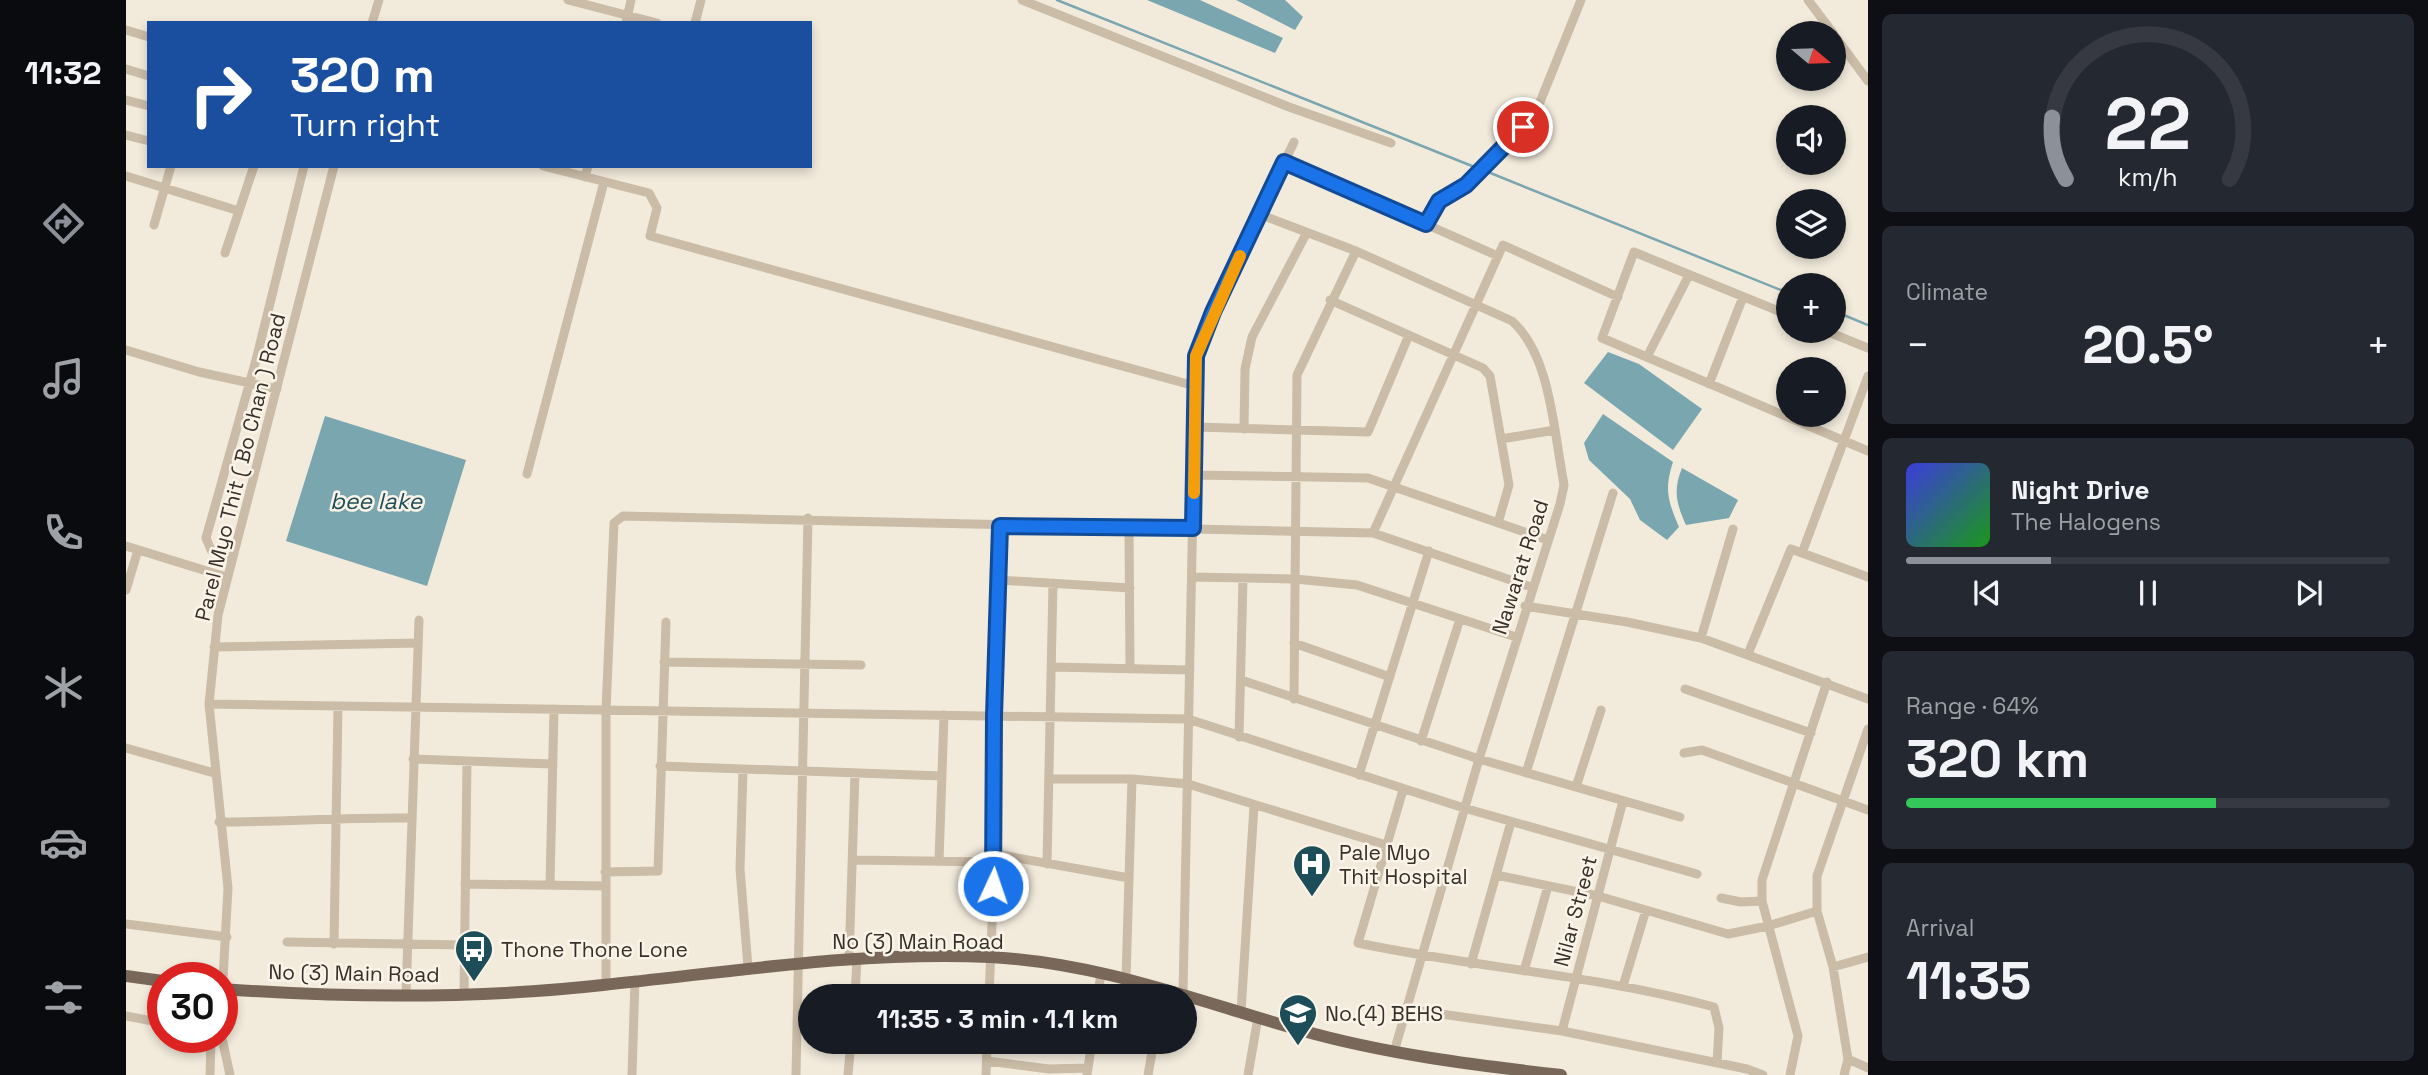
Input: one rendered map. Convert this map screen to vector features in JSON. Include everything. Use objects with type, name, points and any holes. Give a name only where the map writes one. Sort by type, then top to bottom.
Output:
[{"type":"main road","name":"No (3) Main Road","points":[[238,992],[464,993],[606,985],[798,962],[990,957],[1060,964],[1142,984]]},
{"type":"main road","points":[[126,976],[147,979]]},
{"type":"main road","name":"No (3) Main Road","points":[[1197,998],[1258,1017],[1394,1052],[1561,1075]]},
{"type":"street","points":[[374,21],[379,0]]},
{"type":"street","points":[[568,0],[626,19],[631,0]]},
{"type":"street","points":[[696,21],[701,0]]},
{"type":"street","points":[[1022,0],[1289,107],[1391,143]]},
{"type":"street","points":[[1426,224],[1439,201],[1466,185],[1536,111],[1581,0]]},
{"type":"street","points":[[1808,0],[1823,21]]},
{"type":"street","points":[[126,30],[147,36]]},
{"type":"street","points":[[1846,51],[1868,81]]},
{"type":"street","points":[[126,69],[147,75]]},
{"type":"street","points":[[126,100],[147,105]]},
{"type":"street","points":[[126,135],[147,140]]},
{"type":"street","points":[[1183,984],[1196,356],[1294,142]]},
{"type":"street","points":[[1284,162],[1498,256]]},
{"type":"street","points":[[154,225],[170,168]]},
{"type":"street","points":[[225,253],[250,168]]},
{"type":"street","points":[[230,558],[211,550],[206,538],[250,382],[304,168]]},
{"type":"street","name":"Parel Myo Thit ( Bo Chan ) Road","points":[[225,962],[228,888],[219,822],[209,704],[214,647],[230,558],[333,168]]},
{"type":"street","points":[[551,168],[649,193],[656,208],[650,236],[1195,386]]},
{"type":"street","points":[[585,177],[587,168]]},
{"type":"street","points":[[126,177],[239,211]]},
{"type":"street","points":[[527,474],[604,182]]},
{"type":"street","name":"Nawarat Road","points":[[1259,214],[1356,251],[1512,321],[1526,334],[1537,354],[1555,430],[1564,485],[1464,808],[1394,1052]]},
{"type":"street","points":[[1244,429],[1245,369],[1252,337],[1306,234]]},
{"type":"street","points":[[1373,533],[1503,245],[1618,297]]},
{"type":"street","points":[[1294,699],[1297,375],[1356,251]]},
{"type":"street","points":[[1776,311],[1634,252],[1602,338],[1868,451]]},
{"type":"street","points":[[1647,357],[1689,275]]},
{"type":"street","points":[[1709,384],[1743,297]]},
{"type":"street","points":[[1331,300],[1483,368],[1490,376],[1509,485],[1497,523]]},
{"type":"street","points":[[1195,428],[1368,432],[1409,335]]},
{"type":"street","points":[[1846,339],[1868,348]]},
{"type":"street","points":[[126,350],[199,372],[277,389]]},
{"type":"street","points":[[1802,553],[1868,376]]},
{"type":"street","points":[[1501,439],[1555,430]]},
{"type":"street","points":[[1194,475],[1368,478],[1548,540]]},
{"type":"street","points":[[1526,773],[1613,493]]},
{"type":"street","points":[[606,985],[606,710],[614,523],[624,516],[808,518],[1129,529],[1295,529],[1373,533],[1531,587]]},
{"type":"street","points":[[796,1075],[808,518]]},
{"type":"street","points":[[989,984],[995,858],[994,716],[1000,526]]},
{"type":"street","points":[[1129,529],[1130,669]]},
{"type":"street","points":[[1701,638],[1733,529]]},
{"type":"street","points":[[126,546],[226,576]]},
{"type":"street","points":[[1748,654],[1791,549],[1868,577]]},
{"type":"street","points":[[126,590],[138,550]]},
{"type":"street","points":[[1359,775],[1429,551]]},
{"type":"street","points":[[1192,577],[1295,579],[1357,584],[1516,637]]},
{"type":"street","points":[[1239,737],[1243,579]]},
{"type":"street","points":[[998,580],[1130,588]]},
{"type":"street","points":[[1046,864],[1054,583]]},
{"type":"street","points":[[1525,607],[1627,622],[1701,638],[1828,682],[1868,699]]},
{"type":"street","points":[[1421,741],[1460,619]]},
{"type":"street","points":[[406,994],[419,620]]},
{"type":"street","points":[[606,872],[659,871],[666,622]]},
{"type":"street","points":[[214,647],[418,643]]},
{"type":"street","points":[[1294,643],[1391,677]]},
{"type":"street","points":[[664,662],[861,665]]},
{"type":"street","points":[[1051,667],[1189,670]]},
{"type":"street","points":[[1241,680],[1421,741],[1681,817]]},
{"type":"street","points":[[1790,1075],[1798,1036],[1762,901],[1762,880],[1828,682]]},
{"type":"street","points":[[1685,689],[1811,733]]},
{"type":"street","points":[[209,704],[1188,719],[1403,790],[1697,874]]},
{"type":"street","points":[[334,944],[338,706]]},
{"type":"street","points":[[550,885],[554,709]]},
{"type":"street","points":[[1576,787],[1601,710]]},
{"type":"street","points":[[939,861],[944,715]]},
{"type":"street","points":[[1844,1075],[1848,1059],[1833,967],[1817,911],[1817,876],[1843,800],[1864,756],[1868,729]]},
{"type":"street","points":[[126,748],[214,773]]},
{"type":"street","points":[[1684,752],[1702,750],[1868,810]]},
{"type":"street","points":[[413,759],[553,764]]},
{"type":"street","points":[[464,993],[467,762]]},
{"type":"street","points":[[660,766],[942,776]]},
{"type":"street","points":[[743,769],[740,869],[747,967]]},
{"type":"street","points":[[854,984],[855,773]]},
{"type":"street","points":[[1049,779],[1132,779],[1188,784],[1386,845]]},
{"type":"street","points":[[1126,978],[1132,779]]},
{"type":"street","points":[[1403,790],[1358,943],[1471,964],[1576,977],[1714,1007],[1719,1028],[1717,1063]]},
{"type":"street","name":"Nilar Street","points":[[1562,1031],[1623,801]]},
{"type":"street","points":[[1241,1012],[1254,806]]},
{"type":"street","points":[[219,822],[296,821],[336,817],[411,818]]},
{"type":"street","points":[[1471,964],[1511,822]]},
{"type":"street","points":[[853,860],[939,861],[995,858],[1129,878]]},
{"type":"street","points":[[1496,875],[1598,896],[1728,934],[1768,926],[1817,911]]},
{"type":"street","points":[[465,884],[605,886]]},
{"type":"street","points":[[1524,971],[1548,886]]},
{"type":"street","points":[[1721,898],[1741,902],[1762,901]]},
{"type":"street","points":[[1623,986],[1646,910]]},
{"type":"street","points":[[126,924],[227,937]]},
{"type":"street","points":[[287,942],[464,944]]},
{"type":"street","points":[[1833,967],[1868,957]]},
{"type":"street","points":[[1100,984],[1101,972]]},
{"type":"street","points":[[632,1075],[635,980]]},
{"type":"street","points":[[1405,1009],[1562,1031],[1763,1075]]},
{"type":"street","points":[[126,1016],[147,1020]]},
{"type":"street","points":[[1248,1075],[1258,1017]]},
{"type":"street","points":[[210,1075],[211,1053]]},
{"type":"street","points":[[225,1053],[230,1075]]},
{"type":"street","points":[[848,1075],[850,1054]]},
{"type":"street","points":[[986,1054],[986,1075]]},
{"type":"street","points":[[986,1061],[1049,1072],[1088,1072],[1090,1054]]},
{"type":"street","points":[[1148,1075],[1152,1054]]},
{"type":"street","points":[[1848,1059],[1868,1068]]},
{"type":"water","points":[[1147,0],[1200,0],[1283,38],[1275,53]]},
{"type":"water","points":[[1236,0],[1285,0],[1303,17],[1295,30]]},
{"type":"water","points":[[1608,352],[1639,364],[1702,409],[1673,450],[1584,383]]},
{"type":"water","points":[[1603,414],[1673,462],[1668,495],[1679,527],[1667,540],[1640,520],[1630,499],[1589,460],[1584,443]]},
{"type":"water","name":"bee lake","points":[[325,416],[466,460],[427,586],[286,541]]},
{"type":"water","points":[[1682,468],[1738,500],[1729,518],[1686,525],[1677,496],[1677,483]]},
{"type":"waterway","points":[[1057,0],[1477,168]]},
{"type":"waterway","points":[[1483,170],[1776,288]]},
{"type":"waterway","points":[[1846,316],[1868,325]]},
{"type":"slow traffic","points":[[1194,493],[1196,356],[1213,312],[1240,256]]},
{"type":"place","name":"Pale Myo Thit Hospital","points":[[1312,898]]},
{"type":"place","name":"Thone Thone Lone","points":[[474,983]]},
{"type":"place","name":"No.(4) BEHS","points":[[1298,1047]]},
{"type":"route","points":[[993,886],[994,716],[1000,526],[1193,528],[1196,356],[1213,312],[1284,162],[1426,224],[1439,201],[1466,185],[1523,127]]}]
